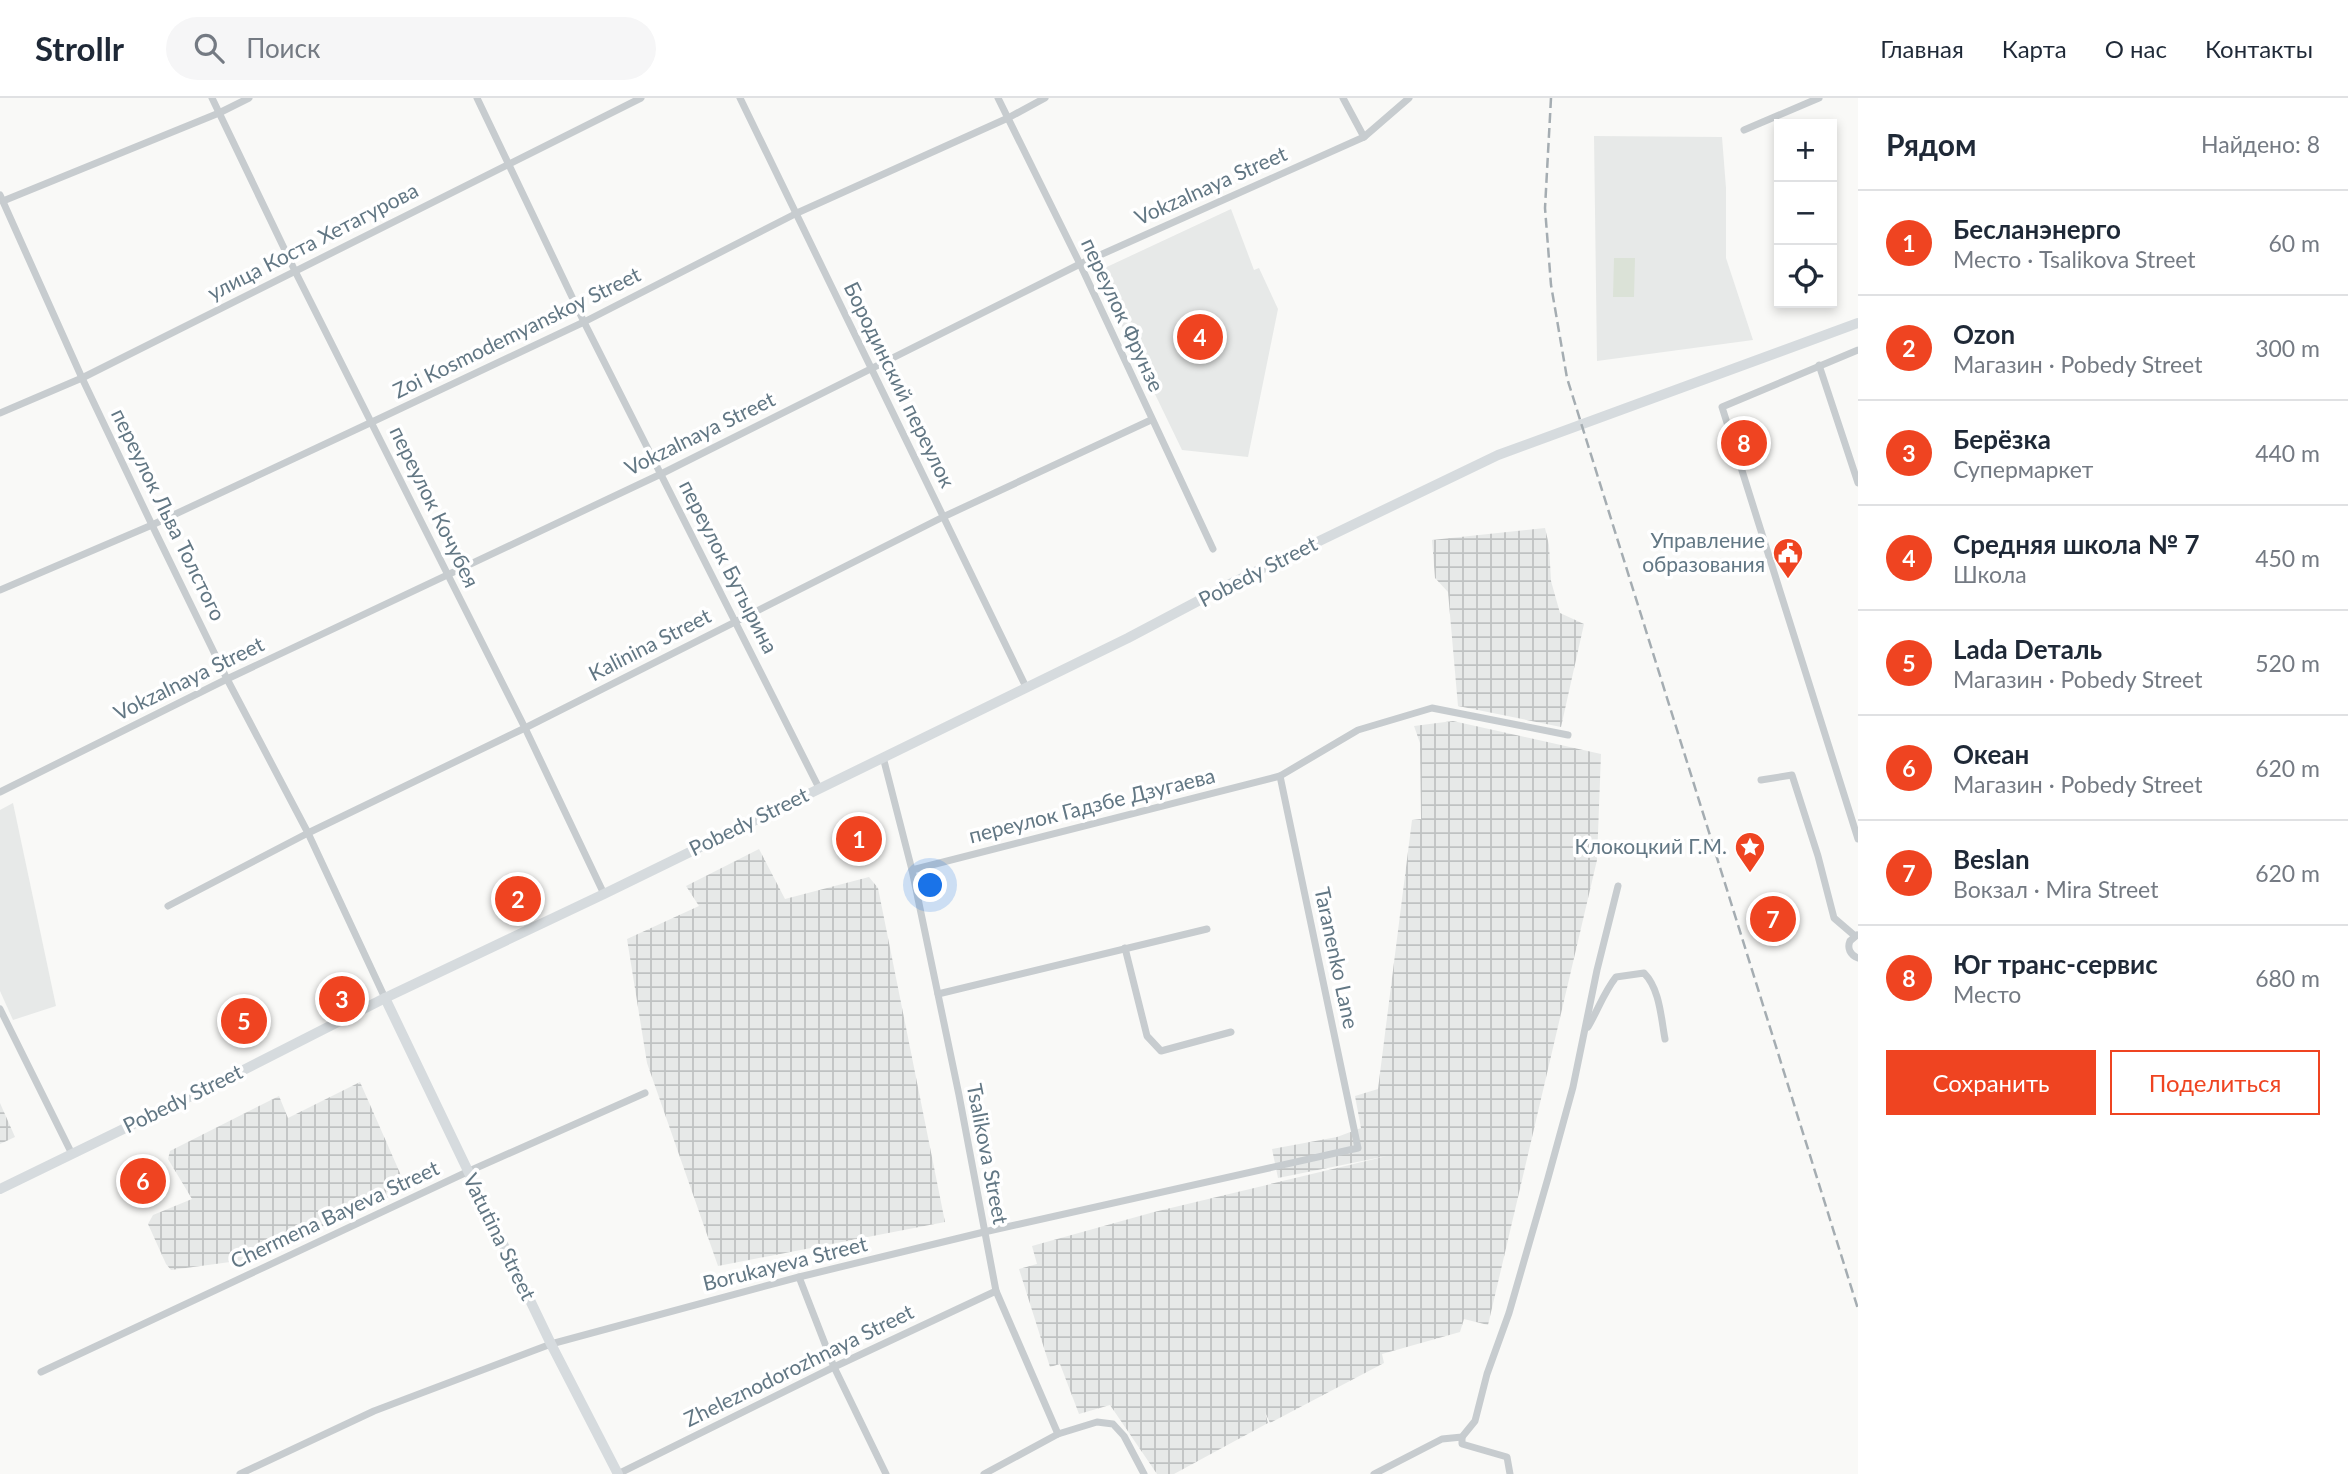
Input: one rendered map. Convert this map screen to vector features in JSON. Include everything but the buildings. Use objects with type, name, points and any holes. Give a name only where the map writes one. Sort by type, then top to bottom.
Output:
[{"type":"main road","name":"Pobedy Street","points":[[0,1189],[386,998],[1128,638],[1234,582],[1498,455],[1858,323]]},
{"type":"main road","name":"Vatutina Street","points":[[386,998],[467,1172],[618,1474]]},
{"type":"street","name":"переулок Кочубея","points":[[212,98],[295,271],[525,728],[604,894]]},
{"type":"street","points":[[2,198],[219,113],[249,98]]},
{"type":"street","name":"переулок Бутырина","points":[[477,98],[584,322],[819,788]]},
{"type":"street","name":"улица Коста Хетагурова","points":[[0,413],[82,377],[641,98]]},
{"type":"street","name":"Бородинский переулок","points":[[740,98],[1026,687]]},
{"type":"street","name":"переулок Фрунзе","points":[[998,98],[1080,264],[1213,548]]},
{"type":"street","name":"Zoi Kosmodemyanskoy Street","points":[[0,590],[152,524],[372,422],[584,322],[797,213],[1008,118],[1045,98]]},
{"type":"street","points":[[1343,98],[1364,137]]},
{"type":"street","name":"Vokzalnaya Street","points":[[0,792],[227,679],[661,474],[1080,264],[1364,137],[1409,98]]},
{"type":"street","points":[[1744,130],[1819,98]]},
{"type":"street","name":"переулок Льва Толстого","points":[[2,198],[82,377],[152,524],[227,679],[308,833],[386,998]]},
{"type":"street","points":[[1858,350],[1722,407],[1858,839]]},
{"type":"street","points":[[1819,365],[1858,483]]},
{"type":"street","name":"Kalinina Street","points":[[168,906],[308,833],[525,728],[943,517],[1151,420]]},
{"type":"street","name":"переулок Гадзбе Дзугаева","points":[[912,870],[1280,776],[1357,730],[1432,708],[1568,735]]},
{"type":"street","name":"Tsalikova Street","points":[[883,757],[912,870],[996,1291],[1058,1434]]},
{"type":"street","points":[[1761,780],[1792,775],[1818,856],[1834,918],[1854,937],[1850,951],[1858,958]]},
{"type":"street","name":"Taranenko Lane","points":[[1280,776],[1358,1148]]},
{"type":"street","points":[[1510,1474],[1507,1457],[1462,1444],[1462,1437],[1475,1421],[1487,1374],[1509,1313],[1573,1087],[1597,970],[1618,886]]},
{"type":"street","points":[[938,994],[1207,929]]},
{"type":"street","points":[[1125,948],[1147,1035],[1161,1051],[1231,1032]]},
{"type":"street","points":[[1584,1035],[1616,976],[1644,973],[1651,980],[1659,1004],[1665,1039]]},
{"type":"street","points":[[0,1009],[72,1154]]},
{"type":"street","name":"Chermena Bayeva Street","points":[[41,1372],[467,1172],[645,1093]]},
{"type":"street","name":"Borukayeva Street","points":[[240,1474],[373,1412],[551,1344],[799,1277],[984,1232],[1358,1148]]},
{"type":"street","points":[[799,1277],[834,1367],[886,1474]]},
{"type":"street","name":"Zheleznodorozhnaya Street","points":[[618,1474],[834,1367],[996,1291]]},
{"type":"street","points":[[984,1474],[1058,1434],[1097,1422],[1113,1424],[1124,1436],[1144,1474]]},
{"type":"street","points":[[1374,1474],[1442,1439],[1462,1437]]},
{"type":"shaded area","points":[[1594,136],[1722,137],[1726,188],[1726,258],[1753,340],[1597,361]]},
{"type":"shaded area","points":[[1231,209],[1254,270],[1259,268],[1278,309],[1248,457],[1182,450],[1096,272]]},
{"type":"shaded area","points":[[1614,258],[1635,258],[1634,297],[1613,297]]},
{"type":"shaded area","points":[[1545,528],[1551,581],[1560,613],[1584,624],[1561,727],[1458,706],[1448,592],[1435,578],[1432,540]]},
{"type":"shaded area","points":[[1453,721],[1601,754],[1597,860],[1488,1325],[1464,1319],[1460,1332],[1382,1354],[1384,1363],[1270,1423],[1265,1412],[1268,1423],[1174,1474],[1157,1474],[1110,1405],[1079,1414],[1060,1364],[1050,1367],[1019,1269],[1037,1264],[1032,1246],[1154,1212],[1387,1156],[1278,1178],[1272,1149],[1337,1137],[1361,1128],[1355,1096],[1378,1089],[1412,820],[1421,819],[1420,743],[1414,726]]},
{"type":"shaded area","points":[[13,803],[56,1006],[13,1020],[0,991],[0,810]]},
{"type":"shaded area","points":[[759,849],[785,899],[869,877],[878,888],[945,1222],[718,1266],[647,1063],[627,939],[699,906],[686,886]]},
{"type":"shaded area","points":[[360,1082],[407,1189],[283,1244],[267,1257],[171,1270],[148,1224],[153,1215],[192,1199],[168,1159],[170,1151],[279,1096],[288,1118]]},
{"type":"shaded area","points":[[0,1103],[15,1137],[0,1144]]},
{"type":"railway","points":[[1551,98],[1545,208],[1551,285],[1567,378],[1858,1309]]},
{"type":"place","name":"Средняя школа № 7","points":[[1200,337]]},
{"type":"place","name":"Юг транс-сервис","points":[[1744,443]]},
{"type":"place","name":"Управление образования","points":[[1788,580]]},
{"type":"place","name":"Бесланэнерго","points":[[859,839]]},
{"type":"place","name":"Клокоцкий Г.М.","points":[[1750,874]]},
{"type":"place","name":"Ozon","points":[[518,899]]},
{"type":"place","name":"Beslan","points":[[1773,919]]},
{"type":"place","name":"Берёзка","points":[[342,999]]},
{"type":"place","name":"Lada Dеталь","points":[[244,1021]]},
{"type":"place","name":"Океан","points":[[143,1181]]}]
